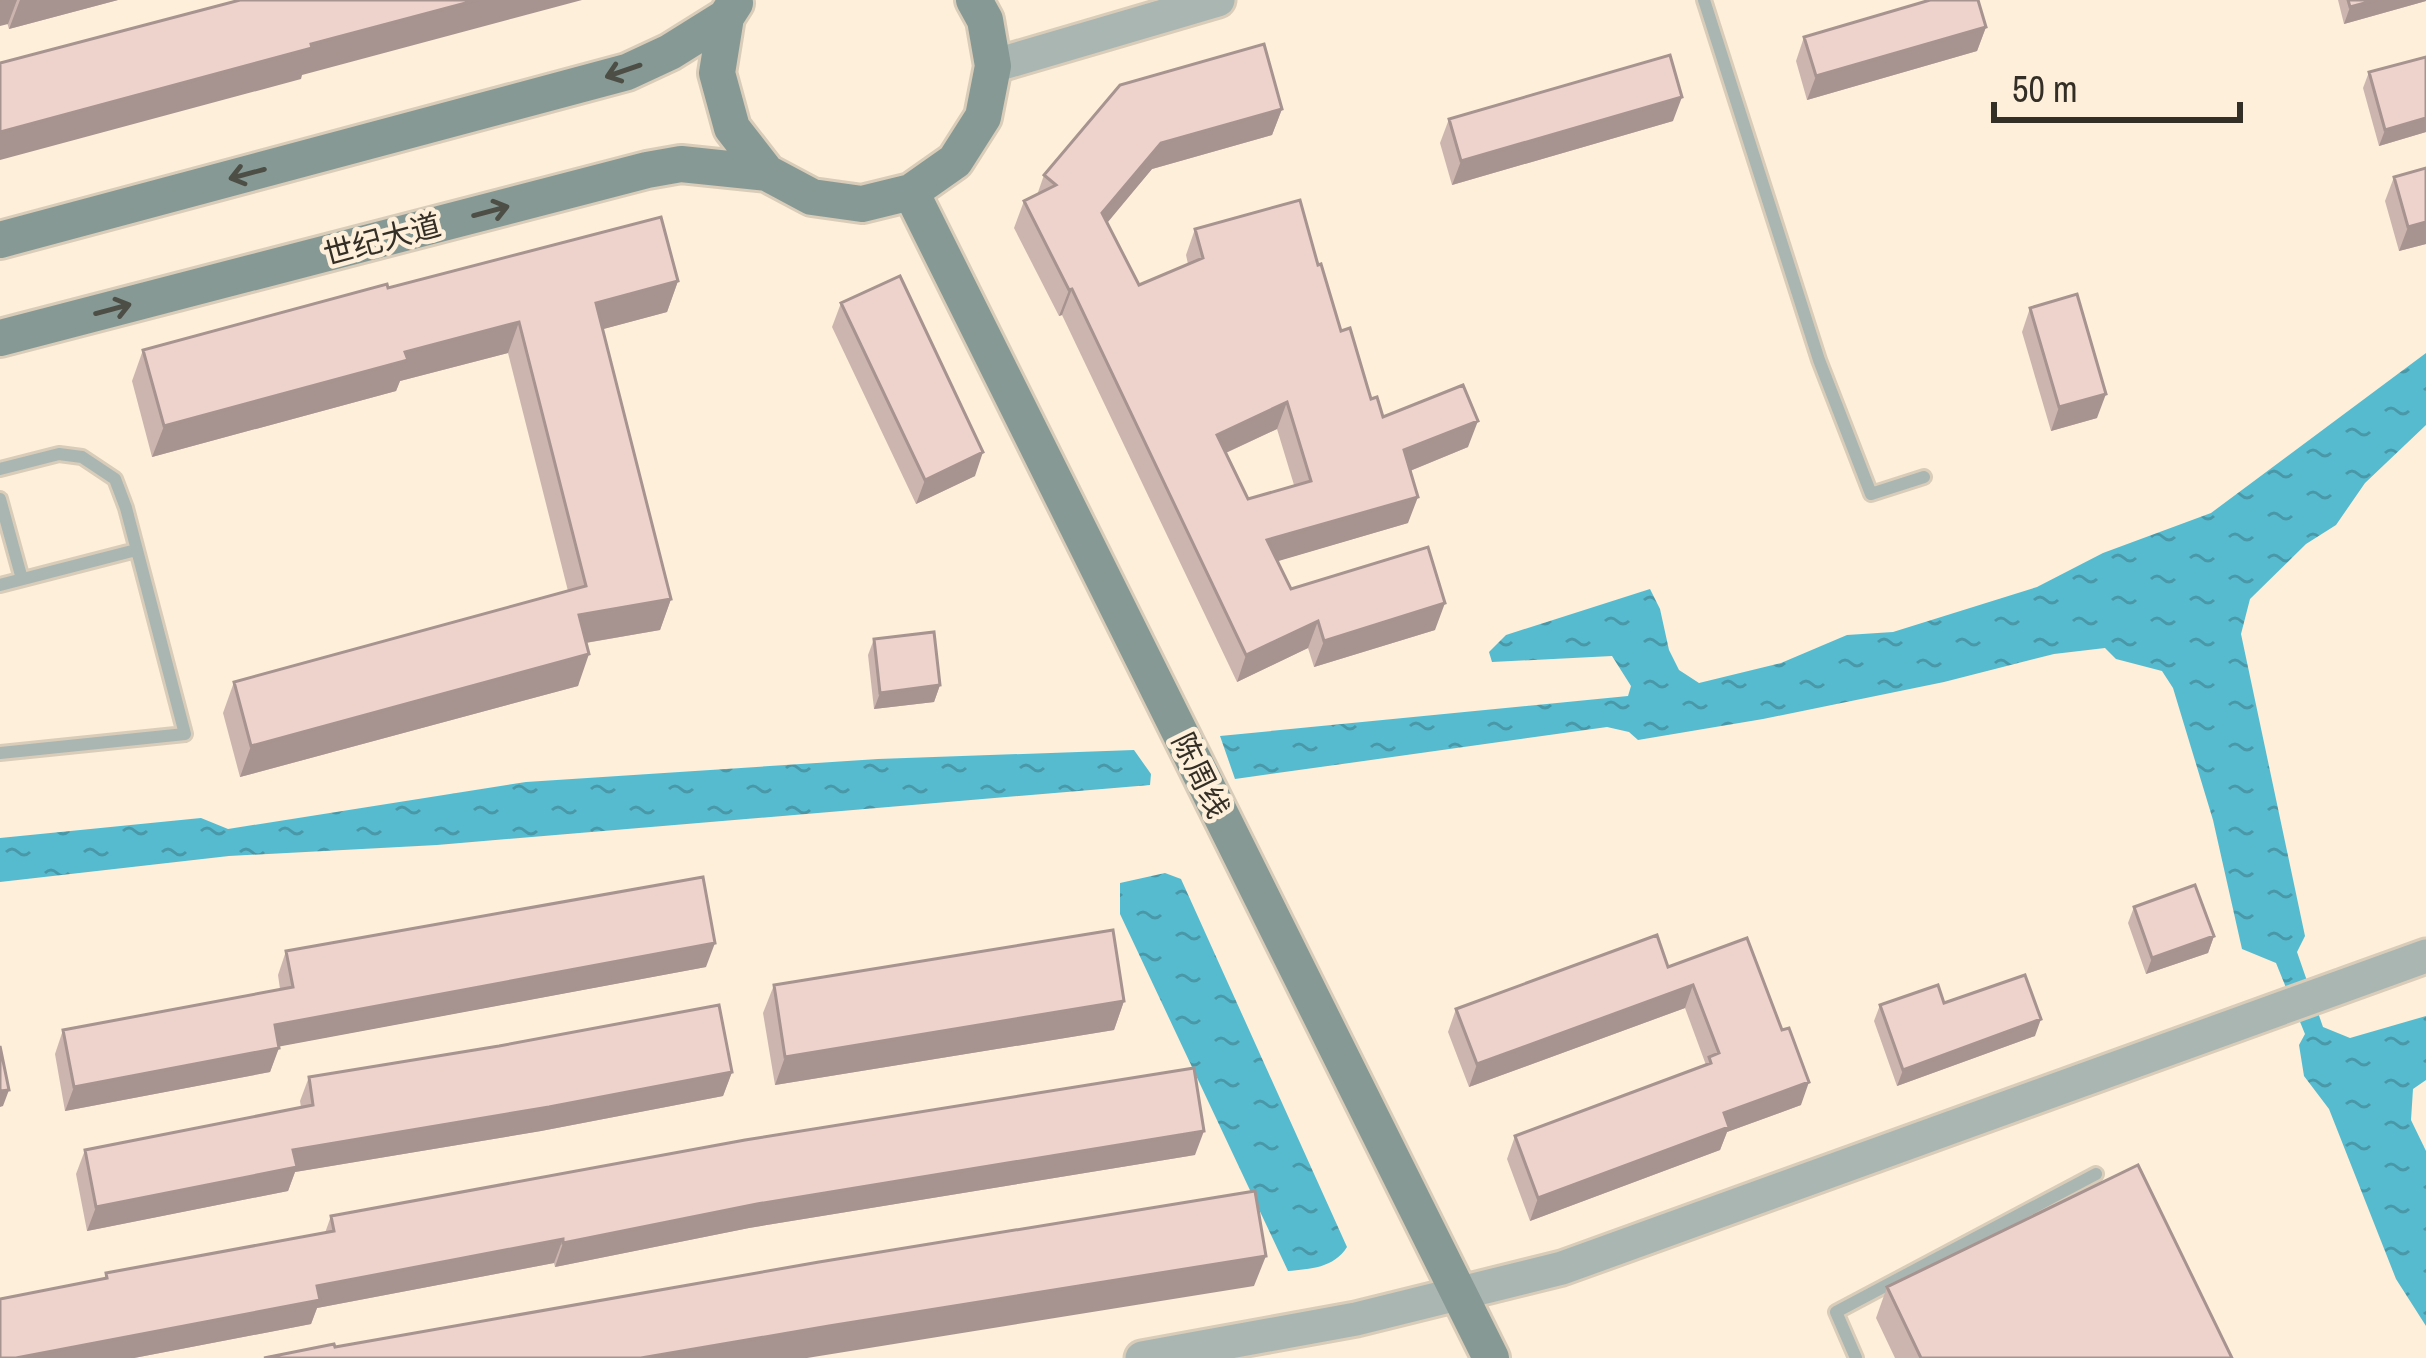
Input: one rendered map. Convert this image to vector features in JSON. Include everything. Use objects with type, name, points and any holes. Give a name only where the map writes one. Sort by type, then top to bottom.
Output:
[{"type":"main road","points":[[731,8],[717,73],[732,128],[767,173],[812,197],[862,204],[911,192],[955,161],[983,118],[993,66],[985,20],[974,0]]},
{"type":"main road","points":[[0,240],[626,72],[670,52],[731,8]]},
{"type":"main road","name":"世纪大道","points":[[0,338],[646,170],[681,164],[767,173]]},
{"type":"main road","name":"陈周线","points":[[911,192],[1491,1358]]},
{"type":"street","points":[[993,66],[1218,0]]},
{"type":"street","points":[[1142,1358],[1356,1319],[1562,1268],[2426,956]]},
{"type":"lane","points":[[1704,0],[1819,360],[1871,494],[1924,477]]},
{"type":"lane","points":[[0,469],[59,454],[82,457],[115,479],[185,734],[0,753]]},
{"type":"lane","points":[[0,499],[22,579]]},
{"type":"lane","points":[[0,585],[136,550]]},
{"type":"lane","points":[[1856,1358],[1836,1312],[2096,1174]]},
{"type":"water","points":[[2426,353],[2426,425],[2365,483],[2336,525],[2306,544],[2250,599],[2241,634],[2305,936],[2297,952],[2323,1027],[2350,1038],[2426,1016],[2426,1080],[2413,1089],[2411,1120],[2426,1151],[2426,1326],[2396,1279],[2329,1109],[2304,1076],[2299,1045],[2305,1034],[2276,963],[2242,949],[2213,820],[2173,688],[2162,671],[2116,659],[2105,648],[2054,654],[1944,682],[1638,740],[1629,732],[1607,727],[1235,779],[1220,736],[1628,696],[1631,686],[1612,656],[1492,662],[1489,652],[1506,635],[1650,589],[1679,670],[1699,683],[1781,663],[1847,635],[1893,632],[2037,587],[2103,553],[2211,513]]},
{"type":"water","points":[[1134,750],[1151,774],[1150,785],[437,845],[229,856],[0,882],[0,838],[201,818],[228,829],[526,782],[878,759]]},
{"type":"water","points":[[1165,873],[1181,879],[1347,1247],[1328,1263],[1288,1271],[1120,914],[1120,883]]},
{"type":"building","points":[[240,0],[477,0],[0,132],[0,63]]},
{"type":"building","points":[[1930,0],[1978,0],[1986,27],[1816,76],[1804,37]]},
{"type":"building","points":[[2348,0],[2376,0],[2350,7]]},
{"type":"building","points":[[1264,44],[1282,109],[1161,143],[1102,213],[1139,285],[1203,258],[1195,229],[1300,200],[1341,331],[1350,328],[1371,399],[1377,397],[1383,417],[1463,385],[1478,421],[1404,450],[1418,497],[1267,540],[1291,589],[1428,547],[1445,603],[1324,641],[1318,621],[1246,655],[1072,289],[1024,201],[1056,185],[1044,175],[1120,85]],"holes":[[[1287,402],[1311,481],[1248,499],[1217,435]]]},
{"type":"building","points":[[1670,55],[1682,97],[1461,161],[1449,119]]},
{"type":"building","points":[[2426,57],[2426,118],[2385,130],[2369,72]]},
{"type":"building","points":[[2426,168],[2426,222],[2408,227],[2394,177]]},
{"type":"building","points":[[661,217],[678,281],[596,303],[671,599],[579,615],[589,654],[251,746],[234,682],[586,586],[519,322],[405,352],[408,360],[164,426],[143,350]]},
{"type":"building","points":[[900,276],[983,452],[925,480],[841,303]]},
{"type":"building","points":[[2077,294],[2106,394],[2059,407],[2030,308]]},
{"type":"building","points":[[934,632],[940,685],[880,693],[874,639]]},
{"type":"building","points":[[703,877],[715,943],[275,1025],[279,1048],[74,1087],[63,1030],[293,987],[286,951]]},
{"type":"building","points":[[2195,885],[2214,936],[2152,958],[2134,907]]},
{"type":"building","points":[[1113,930],[1124,1001],[785,1057],[774,985]]},
{"type":"building","points":[[1657,935],[1668,967],[1747,938],[1782,1030],[1789,1028],[1809,1082],[1724,1113],[1729,1127],[1538,1198],[1515,1136],[1711,1063],[1709,1057],[1719,1053],[1693,985],[1477,1064],[1456,1009]]},
{"type":"building","points":[[2025,975],[2041,1019],[1903,1070],[1880,1005],[1938,985],[1944,1003]]},
{"type":"building","points":[[719,1005],[732,1072],[293,1150],[297,1167],[96,1207],[85,1150],[313,1105],[309,1077]]},
{"type":"building","points":[[0,1046],[9,1090],[0,1091]]},
{"type":"building","points":[[1194,1068],[1204,1131],[757,1204],[563,1243],[563,1239],[317,1286],[320,1300],[0,1358],[0,1299],[107,1278],[106,1273],[334,1231],[331,1216],[745,1140]]},
{"type":"building","points":[[2138,1165],[2232,1358],[1921,1358],[1887,1287]]},
{"type":"building","points":[[1255,1191],[1266,1256],[641,1358],[264,1358],[819,1262]]}]
